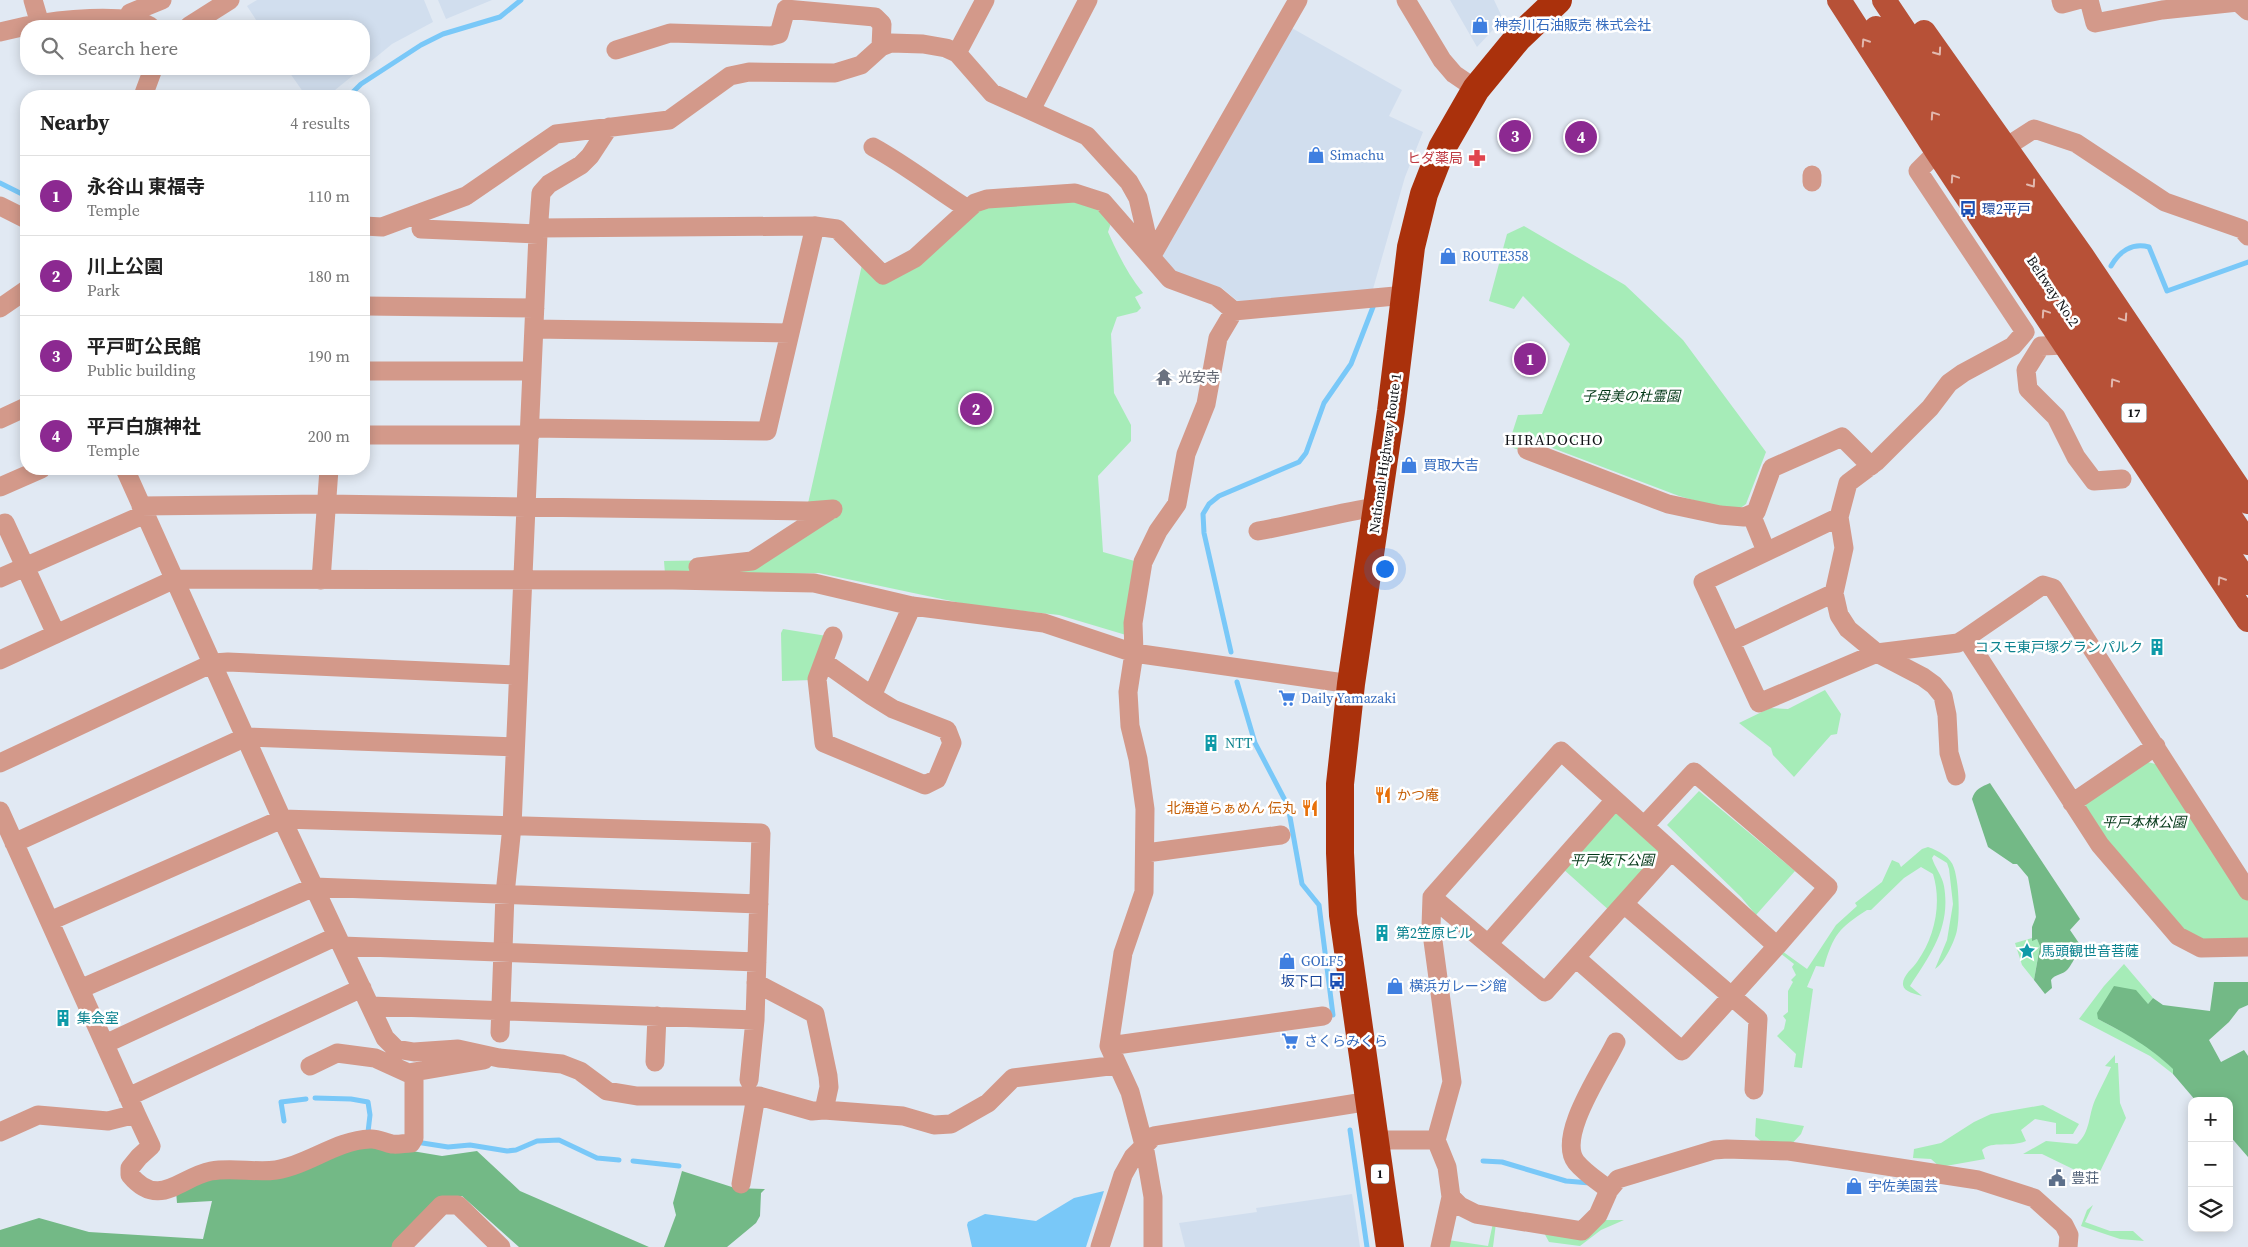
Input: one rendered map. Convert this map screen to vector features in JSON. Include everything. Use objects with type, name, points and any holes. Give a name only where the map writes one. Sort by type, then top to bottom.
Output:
[{"type":"highway","name":"National Highway Route 1","points":[[1390,1247],[1343,915],[1340,853],[1340,784],[1351,684],[1377,507],[1411,247],[1424,194],[1442,148],[1476,89],[1518,38],[1558,0]]},
{"type":"main road","points":[[1839,0],[1937,152],[2072,352],[2248,620]]},
{"type":"main road","name":"Beltway No.2","points":[[1857,0],[2029,237],[2152,399],[2248,543]]},
{"type":"main road","name":"Beltway No.2","points":[[1884,0],[2029,237],[2248,583]]},
{"type":"main road","points":[[1897,0],[1926,34],[2083,257],[2248,502]]},
{"type":"main road","points":[[2072,352],[2248,588]]},
{"type":"main road","points":[[2152,399],[2248,522]]},
{"type":"street","points":[[31,20],[33,0]]},
{"type":"street","points":[[57,20],[128,11],[162,0]]},
{"type":"street","points":[[198,20],[230,0]]},
{"type":"street","points":[[957,53],[986,0]]},
{"type":"street","points":[[1031,110],[1088,0]]},
{"type":"street","points":[[1151,257],[1298,0]]},
{"type":"street","points":[[1406,0],[1442,60],[1454,74],[1476,89]]},
{"type":"street","points":[[2061,0],[2062,4],[2077,0]]},
{"type":"street","points":[[2089,0],[2095,23],[2162,10],[2238,2],[2248,11]]},
{"type":"street","points":[[616,50],[670,33],[771,36],[779,34],[786,9],[875,17],[882,24],[881,46]]},
{"type":"street","points":[[128,11],[140,20]]},
{"type":"street","points":[[0,32],[20,27]]},
{"type":"street","points":[[373,227],[466,196],[556,134],[669,120],[730,76],[749,72],[835,73],[861,65],[881,46],[891,43],[923,44],[946,48],[957,53],[992,93],[1086,136],[1129,182],[1138,198],[1151,257]]},
{"type":"street","points":[[145,90],[151,75]]},
{"type":"street","points":[[500,1033],[524,581],[541,193],[549,184],[581,165],[590,156],[609,127]]},
{"type":"street","points":[[2006,147],[2034,128],[2076,143],[2165,202],[2242,229],[2248,236]]},
{"type":"street","points":[[873,146],[900,162],[927,183],[968,209]]},
{"type":"street","points":[[1937,152],[1918,171],[2025,332],[2013,346],[1963,373],[1948,384],[1930,408],[1871,466],[1848,483],[1839,517],[1844,548],[1834,593],[1839,615],[1848,629],[1877,654],[1923,676],[1943,696],[1947,715],[1949,753],[1956,776]]},
{"type":"street","points":[[373,227],[538,231],[815,226],[837,228],[883,275],[915,258],[975,203],[987,199],[1075,193],[1090,196],[1103,202],[1170,279],[1216,296],[1234,311],[1406,295]]},
{"type":"street","points":[[0,206],[20,216]]},
{"type":"street","points":[[370,435],[530,431],[768,431],[815,226]]},
{"type":"street","points":[[0,308],[20,294]]},
{"type":"street","points":[[370,306],[535,308]]},
{"type":"street","points":[[1153,1247],[1153,1197],[1144,1145],[1130,1092],[1109,1046],[1123,953],[1144,892],[1146,853],[1142,784],[1130,726],[1128,692],[1134,653],[1128,628],[1133,623],[1143,562],[1158,531],[1177,504],[1186,454],[1206,404],[1218,338],[1234,311]]},
{"type":"street","points":[[534,329],[790,333]]},
{"type":"street","points":[[2072,352],[2041,346],[2026,370],[2028,389],[2056,417],[2076,457],[2094,481],[2122,479]]},
{"type":"street","points":[[370,371],[532,371]]},
{"type":"street","points":[[0,419],[20,410]]},
{"type":"street","points":[[1527,450],[1668,504],[1720,515],[1744,517],[1756,512],[1772,468],[1842,437],[1871,466]]},
{"type":"street","points":[[0,487],[27,475]]},
{"type":"street","points":[[128,475],[282,819],[385,1038],[396,1049],[414,1052],[458,1049],[499,1058],[562,1064],[580,1071],[607,1091],[637,1096],[752,1088],[812,1111],[824,1110],[903,1116],[934,1124],[951,1124],[988,1103],[1012,1078],[1117,1065]]},
{"type":"street","points":[[320,580],[328,475]]},
{"type":"street","points":[[0,578],[143,510],[326,504],[808,511],[833,509],[752,561],[698,567]]},
{"type":"street","points":[[1258,531],[1307,522],[1335,513],[1377,507]]},
{"type":"street","points":[[1751,514],[1766,551]]},
{"type":"street","points":[[1839,517],[1704,582],[1759,703],[1877,654],[1958,642],[2043,585],[2053,588],[2248,891]]},
{"type":"street","points":[[5,523],[56,634]]},
{"type":"street","points":[[0,660],[175,579],[524,581],[668,575],[814,583],[912,606],[1044,623],[1134,653],[1351,684]]},
{"type":"street","points":[[1732,641],[1834,593]]},
{"type":"street","points":[[872,696],[912,606]]},
{"type":"street","points":[[824,662],[893,709],[947,730],[952,743],[937,779],[925,785],[824,743],[817,679],[833,636]]},
{"type":"street","points":[[1966,638],[2100,845],[2178,936],[2201,948],[2248,947]]},
{"type":"street","points":[[0,763],[213,664],[228,662],[518,675]]},
{"type":"street","points":[[14,843],[246,737],[514,747]]},
{"type":"street","points":[[2072,803],[2156,746]]},
{"type":"street","points":[[1440,1247],[1451,1197],[1447,1167],[1436,1140],[1452,1082],[1430,926],[1432,897],[1561,751],[1776,946]]},
{"type":"street","points":[[1576,958],[1635,1014],[1682,1051],[1828,888],[1694,772],[1644,826]]},
{"type":"street","points":[[1488,944],[1615,800]]},
{"type":"street","points":[[0,811],[151,1146],[130,1168],[130,1175],[145,1188],[155,1191],[174,1188],[201,1174],[213,1171],[277,1170],[371,1138],[393,1144],[411,1143],[414,1138],[414,1072]]},
{"type":"street","points":[[50,921],[282,819],[761,833],[752,1088],[741,1184]]},
{"type":"street","points":[[1146,853],[1281,834]]},
{"type":"street","points":[[1432,897],[1544,992],[1671,850]]},
{"type":"street","points":[[80,989],[314,887],[759,904]]},
{"type":"street","points":[[1624,904],[1758,1019],[1754,1090]]},
{"type":"street","points":[[105,1044],[340,941],[504,952],[757,962]]},
{"type":"street","points":[[756,983],[815,1014],[828,1076],[829,1087],[824,1110]]},
{"type":"street","points":[[128,1097],[362,988]]},
{"type":"street","points":[[370,1006],[755,1020]]},
{"type":"street","points":[[655,1062],[657,1016]]},
{"type":"street","points":[[1109,1046],[1323,1016]]},
{"type":"street","points":[[1608,1190],[1576,1161],[1570,1146],[1576,1120],[1616,1042]]},
{"type":"street","points":[[310,1066],[337,1053],[375,1058],[408,1072],[499,1058]]},
{"type":"street","points":[[1100,1247],[1123,1175],[1133,1157],[1154,1136],[1370,1101]]},
{"type":"street","points":[[0,1132],[38,1115],[108,1121],[136,1114]]},
{"type":"street","points":[[1375,1140],[1436,1140]]},
{"type":"street","points":[[1451,1197],[1460,1206],[1476,1214],[1582,1231],[1598,1215],[1608,1190],[1618,1179],[1714,1150],[1788,1151],[1850,1162],[1947,1174],[1978,1180],[2034,1198],[2064,1225],[2069,1235],[2068,1247]]},
{"type":"street","points":[[401,1247],[442,1205],[458,1205],[501,1247]]},
{"type":"shaded area","points":[[257,0],[424,0],[433,22],[392,44],[370,62],[370,20],[256,20],[247,6]]},
{"type":"shaded area","points":[[438,0],[492,0],[446,19]]},
{"type":"shaded area","name":"神奈川石油販売 株式会社","points":[[1450,0],[1494,0],[1503,19],[1477,47]]},
{"type":"shaded area","name":"Simachu","points":[[1290,27],[1402,90],[1389,116],[1423,132],[1405,177],[1373,289],[1241,304],[1222,288],[1177,273],[1160,257]]},
{"type":"shaded area","points":[[291,75],[354,75],[335,90],[302,90]]},
{"type":"shaded area","points":[[1352,1194],[1360,1247],[1185,1247],[1179,1223],[1257,1212],[1256,1208]]},
{"type":"green space","points":[[1069,201],[1093,205],[1111,223],[1108,232],[1128,272],[1143,293],[1135,297],[1141,308],[1137,312],[1117,317],[1111,334],[1114,393],[1131,425],[1131,441],[1098,476],[1103,552],[1138,562],[1126,635],[1059,615],[970,605],[819,573],[718,576],[665,574],[664,561],[724,560],[748,555],[804,521],[864,256],[883,275],[975,203]]},
{"type":"green space","name":"子母美の杜霊園","points":[[1524,226],[1625,285],[1683,340],[1766,452],[1746,504],[1735,512],[1679,496],[1542,444],[1529,431],[1519,450],[1508,446],[1518,415],[1542,414],[1570,344],[1523,296],[1514,309],[1489,301],[1507,234]]},
{"type":"green space","points":[[783,629],[827,636],[812,680],[782,681],[781,633]]},
{"type":"green space","points":[[1825,690],[1841,714],[1837,734],[1831,735],[1794,777],[1773,755],[1771,748],[1739,723],[1770,708],[1788,709]]},
{"type":"green space","name":"平戸本林公園","points":[[2144,761],[2159,765],[2248,900],[2248,942],[2205,944],[2186,935],[2112,853],[2085,808],[2086,800]]},
{"type":"green space","points":[[1990,783],[2080,919],[2070,930],[2083,949],[2066,971],[2051,980],[2052,988],[2045,994],[2034,980],[2040,946],[2037,939],[2032,941],[2032,927],[2036,917],[2028,877],[2017,864],[2013,864],[1988,847],[1972,799],[1981,787]]},
{"type":"green space","points":[[1699,791],[1795,871],[1756,915],[1741,897],[1667,825]]},
{"type":"green space","name":"平戸坂下公園","points":[[1612,809],[1661,853],[1611,912],[1562,868]]},
{"type":"green space","points":[[1928,847],[1944,855],[1952,864],[1957,882],[1958,916],[1956,935],[1952,946],[1935,969],[1947,940],[1953,904],[1947,863],[1934,855],[1932,858],[1944,886],[1945,914],[1938,939],[1910,986],[1922,996],[1908,991],[1903,985],[1906,975],[1917,962],[1928,942],[1937,908],[1936,885],[1933,874],[1921,867],[1904,878],[1871,910],[1867,910],[1843,928],[1834,940],[1824,967],[1816,966],[1807,987],[1813,989],[1802,1068],[1794,1067],[1796,1054],[1777,1036],[1784,1029],[1786,1020],[1783,1016],[1788,1012],[1788,991],[1793,982],[1791,980],[1796,975],[1792,967],[1794,964],[1780,953],[1782,951],[1807,969],[1836,925],[1857,906],[1855,903],[1882,882],[1892,860],[1899,863],[1901,867],[1922,849]]},
{"type":"green space","points":[[2032,938],[2032,940],[2037,939],[2040,945],[2034,980],[2022,965],[2015,943]]},
{"type":"green space","points":[[2124,964],[2153,998],[2148,1004],[2098,1019],[2143,1043],[2174,1069],[2173,1074],[2150,1056],[2079,1019],[2104,986]]},
{"type":"green space","points":[[2214,982],[2248,982],[2248,1005],[2239,1009],[2229,1022],[2209,1040],[2221,1062],[2244,1050],[2248,1056],[2248,1157],[2233,1140],[2233,1097],[2193,1097],[2173,1074],[2173,1069],[2164,1061],[2138,1041],[2098,1019],[2097,1013],[2114,986],[2136,990],[2148,1004],[2153,998],[2163,1005],[2210,1011]]},
{"type":"green space","points":[[2115,1055],[2115,1063],[2118,1063],[2120,1103],[2126,1118],[2094,1184],[2081,1173],[2042,1154],[2023,1154],[2046,1141],[2077,1144],[2082,1139],[2087,1129],[2095,1100],[2111,1067],[2105,1066]]},
{"type":"green space","points":[[2043,1105],[2079,1124],[2073,1134],[2056,1134],[2056,1123],[2035,1119],[2021,1130],[2026,1141],[1986,1147],[1982,1150],[1985,1159],[1940,1167],[1931,1159],[1913,1158],[1914,1149],[1941,1143],[1974,1122],[1991,1114]]},
{"type":"green space","points":[[1756,1118],[1804,1126],[1801,1134],[1788,1148],[1763,1143],[1755,1136]]},
{"type":"green space","points":[[364,1143],[442,1156],[477,1151],[520,1191],[649,1247],[519,1247],[462,1196],[443,1196],[394,1247],[0,1247],[0,1230],[39,1218],[89,1232],[203,1239],[212,1201],[177,1203],[176,1191],[201,1177]]},
{"type":"green space","points":[[682,1171],[735,1188],[765,1189],[761,1193],[760,1216],[756,1223],[727,1247],[664,1247],[676,1215],[673,1203]]},
{"type":"green space","points":[[2093,1205],[2085,1222],[2110,1231],[2133,1231],[2144,1241],[2120,1239],[2081,1226],[2087,1210]]},
{"type":"green space","points":[[1603,1220],[1624,1220],[1601,1230],[1580,1246],[1549,1242],[1542,1229]]},
{"type":"green space","points":[[1493,1223],[1496,1223],[1493,1247],[1447,1247],[1448,1240],[1488,1246]]},
{"type":"water","points":[[1104,1191],[1086,1247],[972,1247],[968,1222],[985,1214],[1036,1221],[1074,1198]]},
{"type":"waterway","points":[[355,90],[361,84],[421,45],[443,34],[500,17],[521,0]]},
{"type":"waterway","points":[[0,183],[20,193]]},
{"type":"waterway","points":[[2111,266],[2118,256],[2127,249],[2137,246],[2149,247],[2167,291],[2248,262]]},
{"type":"waterway","points":[[1231,652],[1204,533],[1203,514],[1209,504],[1219,496],[1299,462],[1306,453],[1324,403],[1351,364],[1373,307]]},
{"type":"waterway","points":[[1237,682],[1255,743],[1288,806],[1302,884],[1319,905],[1333,1015]]},
{"type":"waterway","points":[[315,1098],[351,1099],[368,1102],[370,1115],[368,1132],[372,1134]]},
{"type":"waterway","points":[[284,1121],[281,1102],[306,1099]]},
{"type":"waterway","points":[[1350,1130],[1367,1247]]},
{"type":"waterway","points":[[416,1142],[448,1147],[470,1145],[507,1151],[516,1150],[537,1141],[559,1140],[597,1158],[619,1160]]},
{"type":"waterway","points":[[633,1161],[679,1166]]},
{"type":"waterway","points":[[1483,1161],[1502,1162],[1566,1181],[1590,1183]]},
{"type":"place","name":"神奈川石油販売 株式会社","points":[[1480,25]]},
{"type":"place","name":"平戸町公民館","points":[[1515,136]]},
{"type":"place","name":"平戸白旗神社","points":[[1581,137]]},
{"type":"place","name":"Simachu","points":[[1316,155]]},
{"type":"place","name":"ヒダ薬局","points":[[1477,158]]},
{"type":"place","name":"環2平戸","points":[[1968,209]]},
{"type":"place","name":"ROUTE358","points":[[1448,256]]},
{"type":"place","name":"永谷山 東福寺","points":[[1530,359]]},
{"type":"place","name":"光安寺","points":[[1164,377]]},
{"type":"place","name":"川上公園","points":[[976,409]]},
{"type":"place","name":"買取大吉","points":[[1409,465]]},
{"type":"place","name":"コスモ東戸塚グランパルク","points":[[2157,647]]},
{"type":"place","name":"Daily Yamazaki","points":[[1287,698]]},
{"type":"place","name":"NTT","points":[[1211,743]]},
{"type":"place","name":"かつ庵","points":[[1383,795]]},
{"type":"place","name":"北海道らぁめん 伝丸","points":[[1310,808]]},
{"type":"place","name":"第2笠原ビル","points":[[1382,933]]},
{"type":"place","name":"馬頭観世音菩薩","points":[[2027,951]]},
{"type":"place","name":"GOLF5","points":[[1287,961]]},
{"type":"place","name":"坂下口","points":[[1337,981]]},
{"type":"place","name":"横浜ガレージ館","points":[[1395,986]]},
{"type":"place","name":"集会室","points":[[63,1018]]},
{"type":"place","name":"さくらみくら","points":[[1290,1041]]},
{"type":"place","name":"豊荘","points":[[2057,1178]]},
{"type":"place","name":"宇佐美園芸","points":[[1854,1186]]},
{"type":"district","name":"HIRADOCHO","points":[[1554,439]]}]
